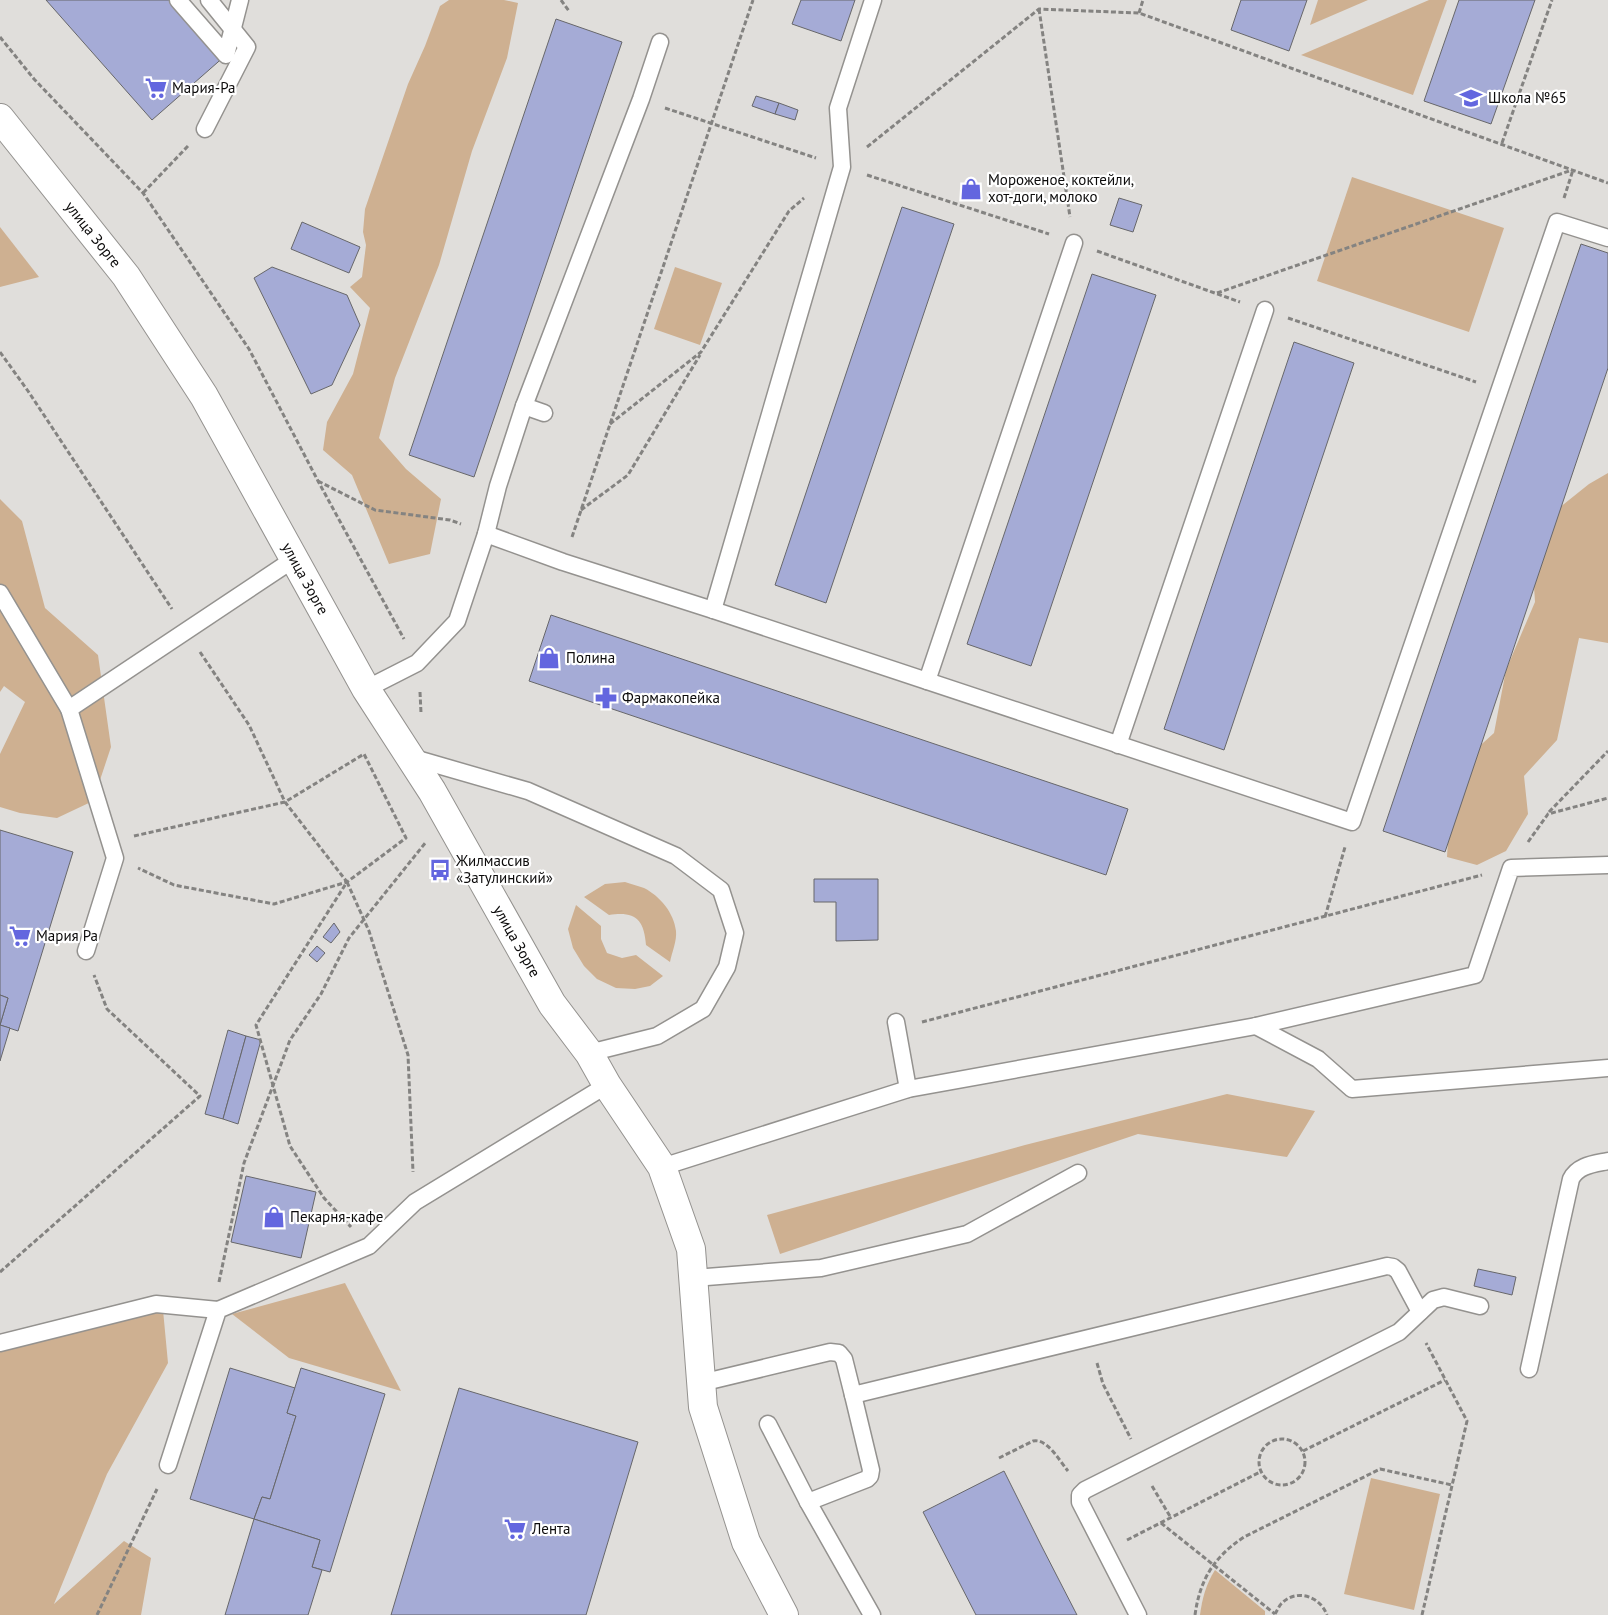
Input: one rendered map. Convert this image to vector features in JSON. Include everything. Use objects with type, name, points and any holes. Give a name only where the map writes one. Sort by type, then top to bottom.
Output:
[{"type":"street","name":"улица Зорге","points":[[0,118],[126,276],[204,396],[366,689],[432,791],[552,1004],[589,1053],[607,1085],[662,1167],[692,1249],[703,1407],[746,1542],[784,1615]]},
{"type":"lane","points":[[178,0],[226,55],[240,0]]},
{"type":"lane","points":[[205,129],[247,46],[209,0]]},
{"type":"lane","points":[[714,610],[842,167],[838,108],[873,0]]},
{"type":"lane","points":[[366,689],[417,663],[457,621],[486,534],[498,486],[524,406],[641,99],[660,42]]},
{"type":"lane","points":[[486,534],[563,562],[714,610],[1352,822],[1557,222],[1608,238]]},
{"type":"lane","points":[[926,681],[1074,243]]},
{"type":"lane","points":[[1118,744],[1265,310]]},
{"type":"lane","points":[[524,406],[544,413]]},
{"type":"lane","points":[[69,709],[294,559]]},
{"type":"lane","points":[[0,593],[69,709],[115,858],[86,951]]},
{"type":"lane","points":[[410,757],[528,791],[676,856],[721,890],[734,933],[727,967],[704,1009],[658,1036],[589,1053]]},
{"type":"lane","points":[[662,1167],[908,1089],[1256,1026],[1475,975],[1511,868],[1608,865]]},
{"type":"lane","points":[[896,1026],[908,1089]]},
{"type":"lane","points":[[1256,1026],[1318,1059],[1352,1089],[1608,1068]]},
{"type":"lane","points":[[0,1343],[156,1304],[218,1310],[369,1246],[415,1202],[607,1085]]},
{"type":"lane","points":[[1529,1369],[1571,1179],[1574,1172],[1581,1168],[1608,1161]]},
{"type":"lane","points":[[694,1278],[821,1268],[967,1234],[1078,1173]]},
{"type":"lane","points":[[853,1395],[1387,1266],[1393,1267],[1398,1271],[1417,1316]]},
{"type":"lane","points":[[1138,1615],[1080,1502],[1080,1495],[1084,1490],[1399,1332],[1433,1300],[1444,1297],[1480,1306]]},
{"type":"lane","points":[[168,1465],[218,1310]]},
{"type":"lane","points":[[701,1383],[830,1352],[839,1353],[844,1359],[871,1470],[870,1476],[867,1479],[808,1502]]},
{"type":"lane","points":[[768,1424],[808,1502],[872,1615]]},
{"type":"path","points":[[561,0],[569,11]]},
{"type":"path","points":[[563,562],[713,124],[753,0]]},
{"type":"path","points":[[1143,0],[1139,12],[1608,183]]},
{"type":"path","points":[[1502,144],[1552,0]]},
{"type":"path","points":[[1039,9],[1074,243]]},
{"type":"path","points":[[0,37],[34,79],[143,193],[249,349],[417,663],[422,719]]},
{"type":"path","points":[[641,99],[1074,243],[1500,391]]},
{"type":"path","points":[[143,193],[205,129]]},
{"type":"path","points":[[1217,293],[1573,170]]},
{"type":"path","points":[[0,352],[28,391],[249,726],[285,802],[347,882],[364,921],[408,1054],[415,1202]]},
{"type":"path","points":[[580,511],[628,475],[701,352]]},
{"type":"path","points":[[318,481],[375,510],[450,520],[486,534]]},
{"type":"path","points":[[896,1026],[1511,868],[1548,814],[1608,752]]},
{"type":"path","points":[[109,842],[285,802],[364,754],[406,838],[347,882],[274,904],[174,885],[115,858]]},
{"type":"path","points":[[1548,814],[1608,798]]},
{"type":"path","points":[[1325,917],[1352,822]]},
{"type":"path","points":[[218,1310],[219,1280],[244,1164],[290,1040],[321,994],[349,938],[431,836]]},
{"type":"path","points":[[347,882],[256,1025],[290,1146],[324,1198],[369,1246]]},
{"type":"path","points":[[0,1272],[200,1096],[107,1009],[86,951]]},
{"type":"path","points":[[1417,1316],[1445,1380],[1467,1421],[1422,1615]]},
{"type":"path","points":[[1091,1338],[1103,1384],[1140,1462],[1171,1518]]},
{"type":"path","points":[[1303,1451],[1445,1380]]},
{"type":"path","points":[[1287,1438],[1296,1443],[1303,1451],[1305,1462],[1303,1472],[1297,1480],[1287,1485],[1277,1485],[1267,1480],[1260,1472],[1258,1462],[1260,1452],[1266,1444],[1276,1439],[1287,1438]]},
{"type":"path","points":[[999,1458],[1033,1441],[1039,1440],[1044,1443],[1084,1490]]},
{"type":"path","points":[[97,1615],[168,1465]]},
{"type":"path","points":[[1196,1615],[1199,1592],[1206,1576],[1229,1547],[1244,1536],[1374,1472],[1387,1470],[1452,1485]]},
{"type":"path","points":[[1105,1550],[1260,1472]]},
{"type":"path","points":[[1161,1523],[1275,1614],[1281,1604],[1292,1597],[1304,1595],[1316,1599],[1327,1615]]},
{"type":"shaded area","points":[[449,0],[504,0],[518,3],[507,58],[472,151],[439,265],[395,378],[379,438],[406,469],[441,499],[430,554],[389,564],[352,475],[323,450],[327,422],[353,374],[370,308],[350,287],[362,277],[366,245],[363,232],[365,209],[408,84],[440,6]]},
{"type":"shaded area","points":[[1318,0],[1368,0],[1310,25]]},
{"type":"shaded area","points":[[1429,0],[1447,0],[1413,95],[1301,55]]},
{"type":"shaded area","points":[[1352,177],[1504,228],[1469,332],[1317,281]]},
{"type":"shaded area","points":[[0,227],[39,277],[0,287]]},
{"type":"shaded area","points":[[675,267],[722,283],[700,345],[654,329]]},
{"type":"shaded area","points":[[1608,473],[1608,643],[1579,638],[1557,740],[1524,776],[1528,814],[1506,851],[1477,865],[1447,857],[1449,823],[1473,752],[1494,733],[1506,670],[1535,602],[1533,570],[1549,516],[1589,484]]},
{"type":"shaded area","points":[[0,499],[22,521],[45,608],[98,655],[111,747],[93,801],[57,818],[20,813],[0,807],[0,754],[25,702],[4,686],[0,692]]},
{"type":"shaded area","points":[[625,882],[650,891],[661,900],[669,912],[676,931],[670,962],[646,945],[643,929],[636,919],[625,914],[609,915],[584,897],[605,884]]},
{"type":"shaded area","points":[[576,905],[601,926],[601,939],[607,953],[622,958],[636,955],[663,976],[650,986],[635,989],[616,988],[597,979],[584,966],[573,948],[568,929]]},
{"type":"shaded area","points":[[1227,1094],[1315,1111],[1287,1157],[1138,1134],[780,1254],[767,1215],[1025,1145]]},
{"type":"shaded area","points":[[345,1283],[401,1391],[289,1358],[232,1314]]},
{"type":"shaded area","points":[[163,1310],[168,1363],[107,1474],[54,1604],[124,1541],[151,1558],[141,1615],[0,1615],[0,1352]]},
{"type":"shaded area","points":[[1371,1478],[1440,1494],[1414,1610],[1344,1594]]},
{"type":"shaded area","points":[[1215,1570],[1265,1611],[1265,1615],[1200,1615],[1205,1592]]},
{"type":"building","name":"Мария-Ра","points":[[46,0],[178,0],[226,55],[152,120]]},
{"type":"building","points":[[801,0],[855,0],[841,41],[792,24]]},
{"type":"building","points":[[1241,0],[1307,0],[1289,51],[1231,30]]},
{"type":"building","points":[[1459,0],[1535,0],[1491,124],[1424,101]]},
{"type":"building","points":[[556,19],[622,42],[474,477],[409,455]]},
{"type":"building","points":[[756,96],[779,103],[775,114],[752,106]]},
{"type":"building","points":[[779,103],[798,110],[795,120],[775,114]]},
{"type":"building","points":[[1119,198],[1142,205],[1133,232],[1110,225]]},
{"type":"building","points":[[902,207],[954,224],[826,603],[775,585]]},
{"type":"building","points":[[302,222],[360,247],[349,273],[291,249]]},
{"type":"building","points":[[1581,244],[1608,253],[1608,368],[1445,852],[1383,831]]},
{"type":"building","points":[[272,267],[347,295],[360,325],[332,385],[311,394],[254,278]]},
{"type":"building","points":[[1092,274],[1156,295],[1031,666],[967,644]]},
{"type":"building","points":[[1294,342],[1354,363],[1224,750],[1164,729]]},
{"type":"building","points":[[551,615],[1128,809],[1106,875],[529,681]]},
{"type":"building","points":[[0,830],[73,852],[18,1031],[0,1025],[8,998],[0,995]]},
{"type":"building","points":[[814,879],[878,879],[878,940],[836,941],[836,902],[814,902]]},
{"type":"building","points":[[334,923],[340,932],[331,943],[323,937]]},
{"type":"building","points":[[317,946],[325,953],[317,962],[309,955]]},
{"type":"building","points":[[0,995],[8,998],[0,1025]]},
{"type":"building","points":[[0,1025],[10,1028],[0,1061]]},
{"type":"building","points":[[228,1030],[246,1036],[223,1119],[205,1114]]},
{"type":"building","points":[[246,1036],[261,1040],[238,1124],[223,1119]]},
{"type":"building","name":"Пекарня-кафе","points":[[246,1176],[316,1192],[301,1258],[231,1242]]},
{"type":"building","points":[[1478,1269],[1516,1277],[1512,1295],[1474,1286]]},
{"type":"building","points":[[230,1368],[295,1388],[287,1413],[296,1416],[270,1499],[262,1497],[254,1519],[190,1499]]},
{"type":"building","points":[[301,1368],[385,1394],[330,1572],[312,1567],[320,1540],[254,1519],[262,1497],[270,1499],[296,1416],[287,1413]]},
{"type":"building","name":"Лента","points":[[459,1388],[638,1442],[586,1615],[391,1615]]},
{"type":"building","points":[[1004,1471],[1077,1615],[976,1615],[923,1512]]},
{"type":"building","points":[[254,1519],[320,1540],[312,1567],[322,1570],[308,1615],[225,1615]]},
{"type":"place","name":"Мария-Ра","points":[[156,88]]},
{"type":"place","name":"Школа №65","points":[[1471,98]]},
{"type":"place","name":"Мороженое, коктейли, хот-доги, молоко","points":[[971,189]]},
{"type":"place","name":"Полина","points":[[549,658]]},
{"type":"place","name":"Фармакопейка","points":[[606,698]]},
{"type":"place","name":"Жилмассив «Затулинский»","points":[[440,870]]},
{"type":"place","name":"Мария Ра","points":[[20,936]]},
{"type":"place","name":"Пекарня-кафе","points":[[274,1217]]},
{"type":"place","name":"Лента","points":[[515,1529]]}]
